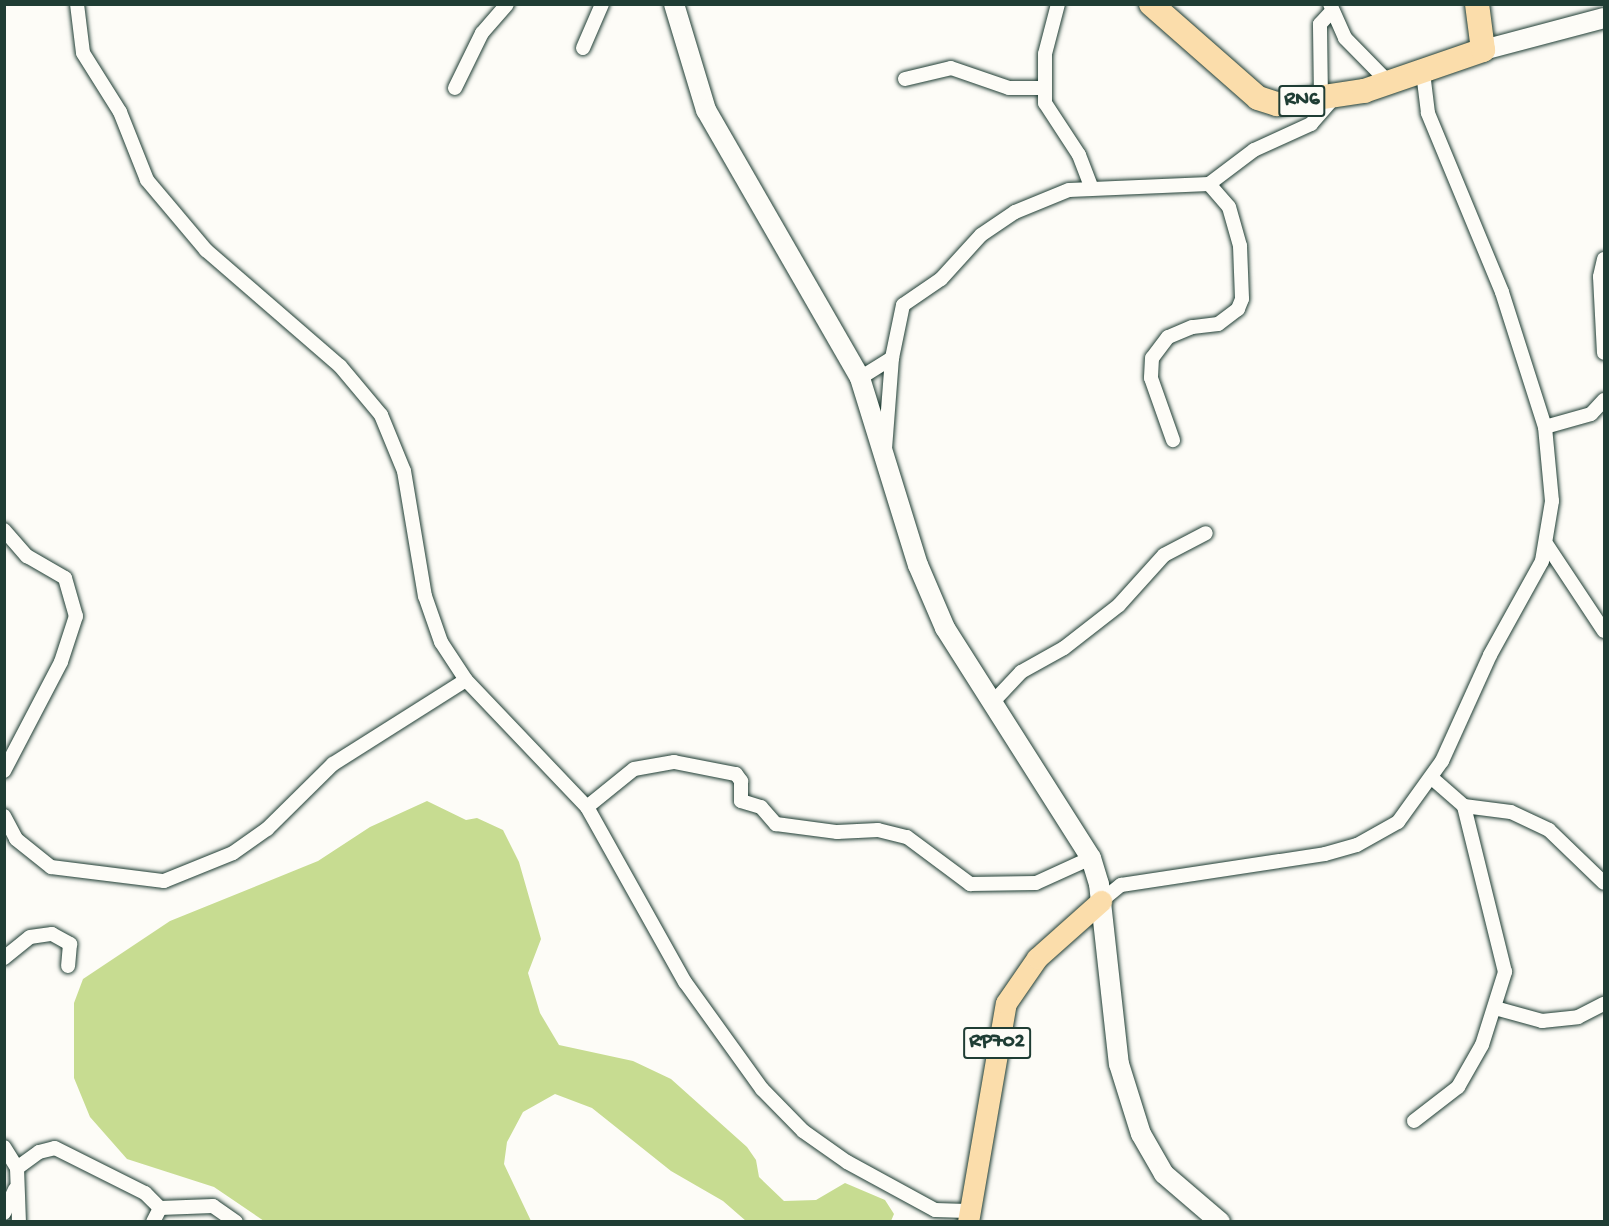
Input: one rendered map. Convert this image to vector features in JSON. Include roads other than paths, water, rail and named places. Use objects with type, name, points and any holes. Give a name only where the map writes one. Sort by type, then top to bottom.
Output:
[{"type":"highway","name":"RN6","points":[[1151,4],[1264,102],[1328,99],[1423,74],[1482,50]]},
{"type":"highway","points":[[1477,4],[1482,50]]},
{"type":"main road","points":[[674,4],[706,110],[860,378],[932,601],[991,704],[1091,858],[1101,901],[1119,1064],[1141,1134],[1164,1174],[1220,1221]]},
{"type":"main road","points":[[1482,50],[1605,18]]},
{"type":"main road","name":"RP702","points":[[968,1216],[1006,1003],[1037,958],[1101,901]]},
{"type":"street","points":[[77,4],[83,53],[120,112],[147,180],[206,250],[340,366],[381,415],[414,507],[432,619],[466,680],[587,807],[685,982],[762,1089],[803,1131],[847,1162],[934,1210],[968,1216]]},
{"type":"street","points":[[454,88],[482,33],[507,4]]},
{"type":"street","points":[[583,48],[602,4]]},
{"type":"street","points":[[1058,4],[1045,54],[1043,88],[1045,103],[1079,155],[1091,187]]},
{"type":"street","points":[[885,453],[892,358],[903,304],[942,279],[981,235],[1015,212],[1069,190],[1091,187],[1209,184],[1254,150],[1311,124],[1328,99],[1320,24],[1331,8]]},
{"type":"street","points":[[1331,8],[1345,38],[1390,84]]},
{"type":"street","points":[[905,79],[951,68],[1009,88],[1043,88]]},
{"type":"street","points":[[1101,901],[1121,885],[1325,854],[1357,845],[1398,822],[1432,778],[1547,545],[1552,501],[1545,427],[1502,292],[1428,113],[1423,74]]},
{"type":"street","points":[[1173,440],[1151,378],[1152,358],[1168,337],[1192,327],[1218,324],[1238,309],[1242,299],[1240,246],[1229,207],[1209,184]]},
{"type":"street","points":[[1605,259],[1600,277],[1605,353]]},
{"type":"street","points":[[860,378],[892,358]]},
{"type":"street","points":[[1545,427],[1598,414],[1605,400]]},
{"type":"street","points":[[4,530],[27,556],[65,578],[76,616],[61,662],[4,771]]},
{"type":"street","points":[[991,704],[1021,672],[1064,648],[1119,605],[1164,555],[1206,533]]},
{"type":"street","points":[[1547,545],[1605,631]]},
{"type":"street","points":[[4,816],[16,839],[51,867],[164,881],[234,853],[267,829],[333,765],[466,680]]},
{"type":"street","points":[[587,807],[634,769],[674,762],[736,774],[741,781],[741,801],[761,807],[776,825],[837,832],[878,830],[907,837],[970,884],[1036,883],[1091,858]]},
{"type":"street","points":[[1414,1121],[1458,1087],[1496,1008],[1504,982],[1504,954],[1464,806],[1432,778]]},
{"type":"street","points":[[1464,806],[1511,812],[1549,830],[1605,883]]},
{"type":"street","points":[[4,958],[30,937],[52,934],[69,944],[68,966]]},
{"type":"street","points":[[1496,1008],[1542,1021],[1578,1017],[1605,1004]]},
{"type":"street","points":[[4,1147],[17,1168],[15,1187],[19,1221]]},
{"type":"street","points":[[17,1168],[39,1152],[55,1148],[145,1193],[160,1208],[213,1206],[236,1221]]},
{"type":"street","points":[[4,1213],[15,1187]]},
{"type":"street","points":[[153,1221],[160,1208]]}]
